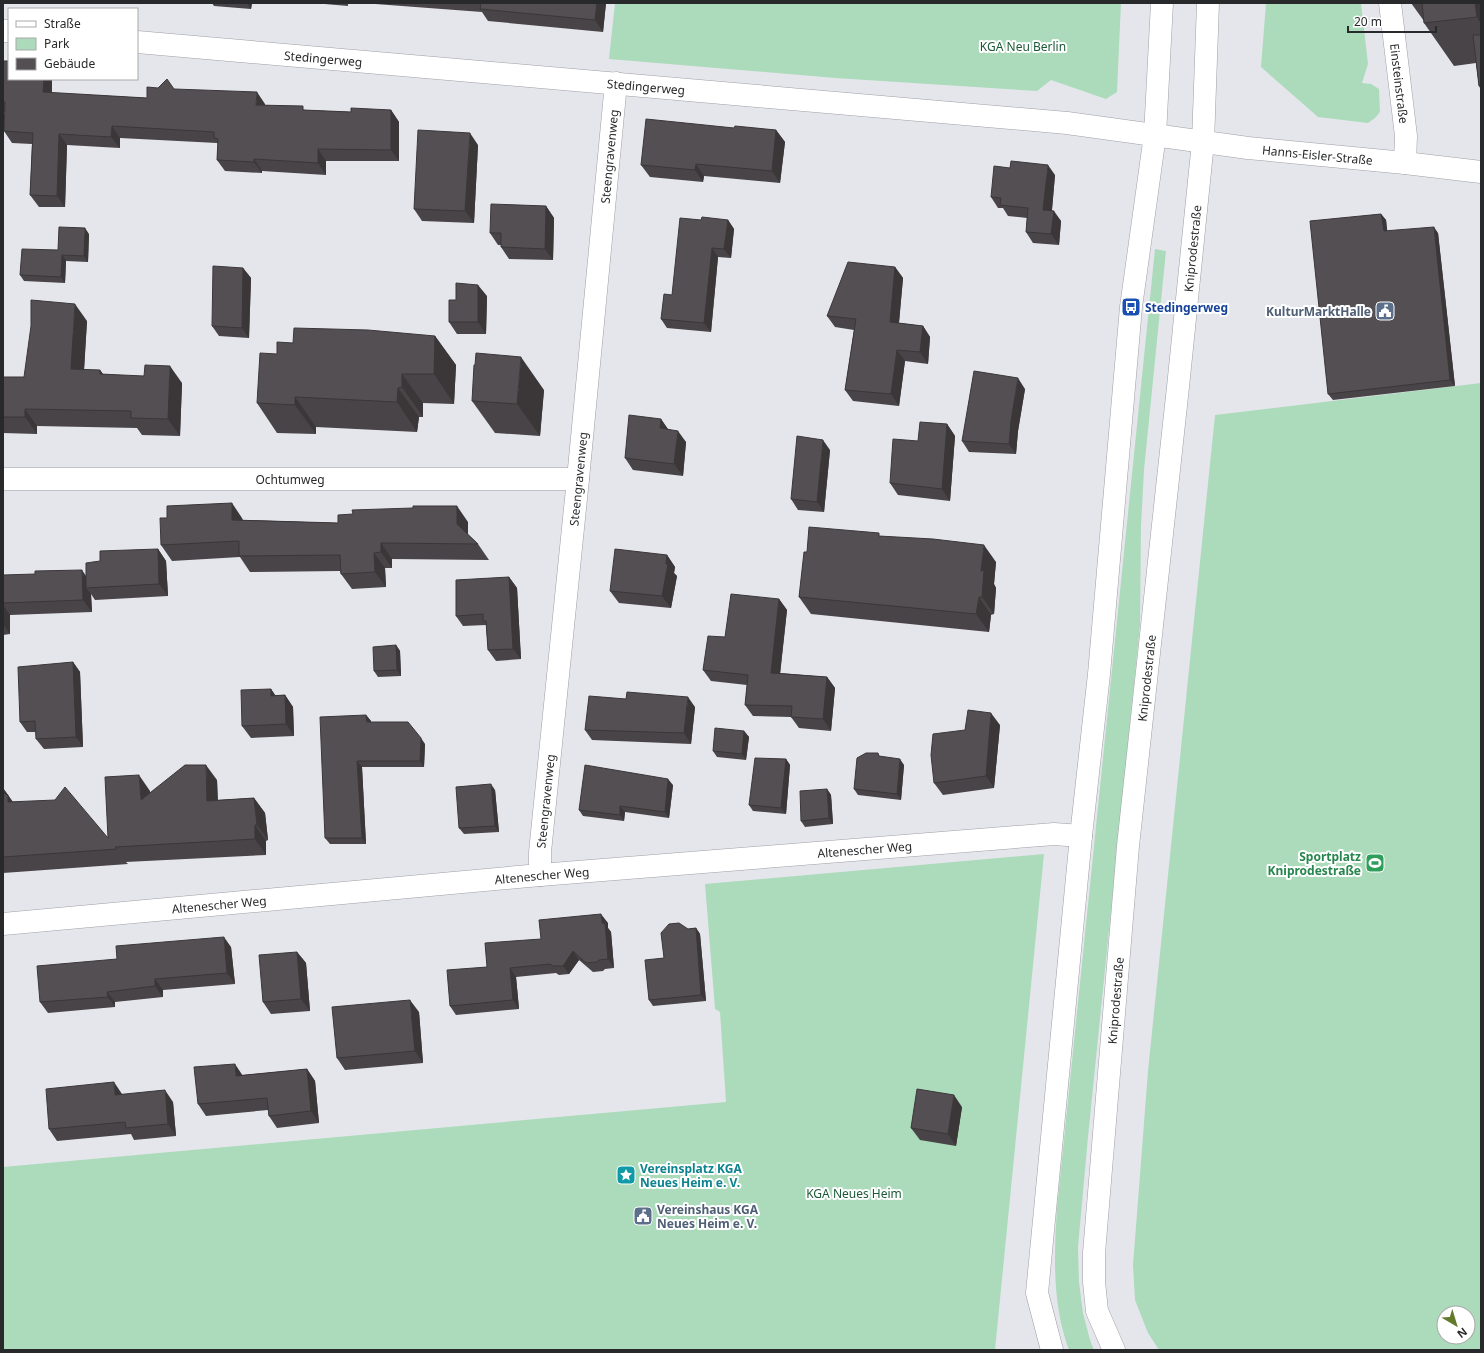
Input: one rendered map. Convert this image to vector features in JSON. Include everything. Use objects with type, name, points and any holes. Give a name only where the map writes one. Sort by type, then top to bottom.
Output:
[{"type":"street","points":[[1052,1350],[1037,1293],[1081,836],[1099,674],[1131,307],[1155,135],[1162,3]]},
{"type":"street","name":"Kniprodestraße","points":[[1114,1350],[1097,1311],[1094,1282],[1094,1253],[1128,846],[1203,142],[1208,3]]},
{"type":"street","name":"Einsteinstraße","points":[[1390,3],[1406,136],[1405,163]]},
{"type":"street","name":"Stedingerweg","points":[[138,42],[1067,123],[1155,135]]},
{"type":"street","name":"Steengravenweg","points":[[540,875],[540,852],[616,83]]},
{"type":"street","name":"Hanns-Eisler-Straße","points":[[1155,135],[1248,148],[1481,172]]},
{"type":"street","name":"Ochtumweg","points":[[3,479],[578,479]]},
{"type":"street","name":"Altenescher Weg","points":[[3,924],[540,875],[1054,834],[1081,836]]},
{"type":"green space","name":"KGA Neu Berlin","points":[[615,3],[1121,3],[1117,92],[1106,99],[1051,80],[1037,91],[835,78],[609,59]]},
{"type":"green space","points":[[1266,3],[1361,3],[1368,64],[1362,83],[1371,84],[1379,89],[1380,112],[1375,118],[1368,123],[1318,117],[1261,67]]},
{"type":"green space","points":[[1155,249],[1166,251],[1144,470],[1141,526],[1140,625],[1078,1247],[1079,1282],[1083,1313],[1094,1350],[1069,1350],[1063,1333],[1057,1298],[1055,1244],[1057,1208]]},
{"type":"green space","name":"Sportplatz Kniprodestraße","points":[[1481,383],[1481,1350],[1159,1350],[1148,1333],[1135,1300],[1133,1265],[1148,1071],[1215,415]]},
{"type":"green space","name":"KGA Neues Heim","points":[[1044,854],[995,1350],[3,1350],[3,1167],[726,1102],[720,1012],[715,1009],[705,884]]},
{"type":"building","points":[[481,3],[597,3],[595,20],[480,9]]},
{"type":"building","points":[[1422,3],[1475,3],[1477,17],[1424,23]]},
{"type":"building","points":[[1473,35],[1481,35],[1481,86],[1479,86]]},
{"type":"building","points":[[3,61],[8,61],[8,80],[44,80],[43,92],[147,98],[147,87],[158,88],[167,79],[174,89],[257,92],[256,105],[303,106],[303,110],[351,112],[351,108],[391,110],[391,150],[318,149],[318,163],[254,159],[254,162],[217,160],[218,139],[214,138],[214,132],[112,126],[111,137],[59,134],[57,196],[30,195],[33,133],[4,131],[5,102],[3,102]]},
{"type":"building","points":[[646,119],[734,128],[735,126],[776,130],[772,171],[696,164],[695,170],[641,165]]},
{"type":"building","points":[[418,130],[470,133],[465,211],[414,209]]},
{"type":"building","points":[[1011,161],[1048,165],[1043,210],[1054,211],[1051,234],[1026,232],[1028,208],[1000,205],[1001,198],[991,197],[994,166],[1010,168]]},
{"type":"building","points":[[491,204],[546,206],[545,249],[501,247],[501,233],[490,233]]},
{"type":"building","name":"KulturMarktHalle","points":[[1381,214],[1384,231],[1434,227],[1450,380],[1328,394],[1310,221]]},
{"type":"building","points":[[702,217],[728,220],[724,249],[712,248],[704,323],[661,319],[664,294],[672,295],[680,218],[701,220]]},
{"type":"building","points":[[59,227],[85,228],[84,256],[62,255],[61,277],[20,275],[22,249],[58,250]]},
{"type":"building","points":[[848,262],[895,267],[890,322],[923,326],[920,352],[897,350],[891,394],[845,390],[856,319],[827,316]]},
{"type":"building","points":[[213,266],[243,268],[242,328],[212,326]]},
{"type":"building","points":[[456,283],[478,285],[478,322],[449,322],[449,300],[456,300]]},
{"type":"building","points":[[31,300],[75,304],[71,369],[100,370],[100,374],[144,376],[145,365],[170,366],[168,419],[131,418],[131,411],[25,409],[25,417],[3,417],[3,377],[24,377],[31,326]]},
{"type":"building","points":[[294,328],[368,330],[435,336],[434,374],[402,374],[402,387],[398,388],[397,402],[295,397],[295,405],[257,403],[260,353],[277,354],[277,342],[293,343]]},
{"type":"building","points":[[476,353],[521,357],[517,404],[472,401]]},
{"type":"building","points":[[974,371],[1018,378],[1009,444],[962,441]]},
{"type":"building","points":[[629,415],[661,419],[660,428],[678,431],[674,464],[625,458]]},
{"type":"building","points":[[920,422],[947,424],[942,489],[890,483],[893,439],[918,441]]},
{"type":"building","points":[[797,436],[823,440],[817,502],[791,499]]},
{"type":"building","points":[[232,503],[232,520],[338,523],[338,515],[353,514],[352,510],[413,508],[413,506],[457,506],[457,524],[478,544],[381,543],[381,552],[374,553],[375,572],[341,574],[340,555],[239,556],[239,541],[161,545],[160,518],[167,518],[167,506]]},
{"type":"building","points":[[809,527],[879,533],[879,536],[933,539],[984,545],[981,571],[984,570],[982,597],[979,597],[976,614],[799,597],[804,552],[807,552]]},
{"type":"building","points":[[158,549],[159,584],[86,588],[86,563],[100,561],[100,551]]},
{"type":"building","points":[[615,549],[667,555],[666,564],[668,564],[662,596],[610,591]]},
{"type":"building","points":[[82,570],[83,600],[3,603],[3,575],[35,574],[35,571]]},
{"type":"building","points":[[509,577],[513,649],[488,650],[486,621],[483,621],[483,614],[456,616],[456,580]]},
{"type":"building","points":[[731,594],[779,599],[771,673],[827,677],[823,719],[791,717],[792,706],[745,705],[748,675],[703,670],[708,636],[725,637]]},
{"type":"building","points":[[396,645],[397,670],[374,671],[373,647]]},
{"type":"building","points":[[73,662],[76,737],[36,739],[35,721],[20,722],[18,667]]},
{"type":"building","points":[[271,689],[271,696],[285,695],[286,724],[242,726],[241,690]]},
{"type":"building","points":[[627,692],[688,697],[684,733],[585,730],[589,696],[626,699]]},
{"type":"building","points":[[968,710],[991,713],[986,776],[934,783],[931,755],[933,734],[965,730]]},
{"type":"building","points":[[366,715],[367,722],[408,722],[421,738],[420,761],[357,761],[362,838],[325,838],[320,717]]},
{"type":"building","points":[[715,728],[744,731],[742,754],[713,751]]},
{"type":"building","points":[[866,753],[878,753],[879,756],[900,759],[897,794],[854,789],[857,758]]},
{"type":"building","points":[[755,758],[786,759],[781,808],[749,805]]},
{"type":"building","points":[[185,765],[206,765],[207,801],[254,798],[257,825],[255,825],[255,839],[115,847],[117,849],[3,857],[3,793],[8,795],[8,802],[55,800],[65,787],[108,838],[105,777],[139,775],[141,800]]},
{"type":"building","points":[[585,765],[668,779],[665,812],[620,806],[620,815],[579,810]]},
{"type":"building","points":[[491,784],[495,826],[459,828],[456,787]]},
{"type":"building","points":[[827,789],[829,818],[801,821],[800,791]]},
{"type":"building","points":[[601,914],[602,923],[605,923],[608,959],[586,963],[573,951],[563,966],[553,966],[550,964],[510,968],[513,1000],[450,1006],[447,970],[487,967],[485,943],[541,939],[539,920]]},
{"type":"building","points":[[679,923],[688,929],[696,928],[701,995],[649,1000],[645,960],[664,958],[661,933],[669,924]]},
{"type":"building","points":[[224,937],[227,973],[155,979],[155,986],[107,992],[108,997],[40,1002],[37,966],[117,959],[116,946]]},
{"type":"building","points":[[297,952],[301,999],[263,1002],[259,955]]},
{"type":"building","points":[[410,1000],[415,1051],[337,1058],[332,1007]]},
{"type":"building","points":[[235,1064],[236,1076],[307,1069],[311,1111],[269,1116],[267,1098],[198,1104],[194,1067]]},
{"type":"building","points":[[114,1082],[115,1095],[165,1090],[168,1124],[126,1128],[125,1122],[49,1129],[46,1089]]},
{"type":"building","points":[[917,1089],[954,1095],[948,1134],[911,1128]]},
{"type":"place","name":"Stedingerweg","points":[[1131,307]]},
{"type":"place","name":"KulturMarktHalle","points":[[1385,311]]},
{"type":"place","name":"Sportplatz Kniprodestraße","points":[[1375,863]]},
{"type":"place","name":"Vereinsplatz KGA Neues Heim e. V.","points":[[626,1175]]},
{"type":"place","name":"Vereinshaus KGA Neues Heim e. V.","points":[[643,1216]]}]
